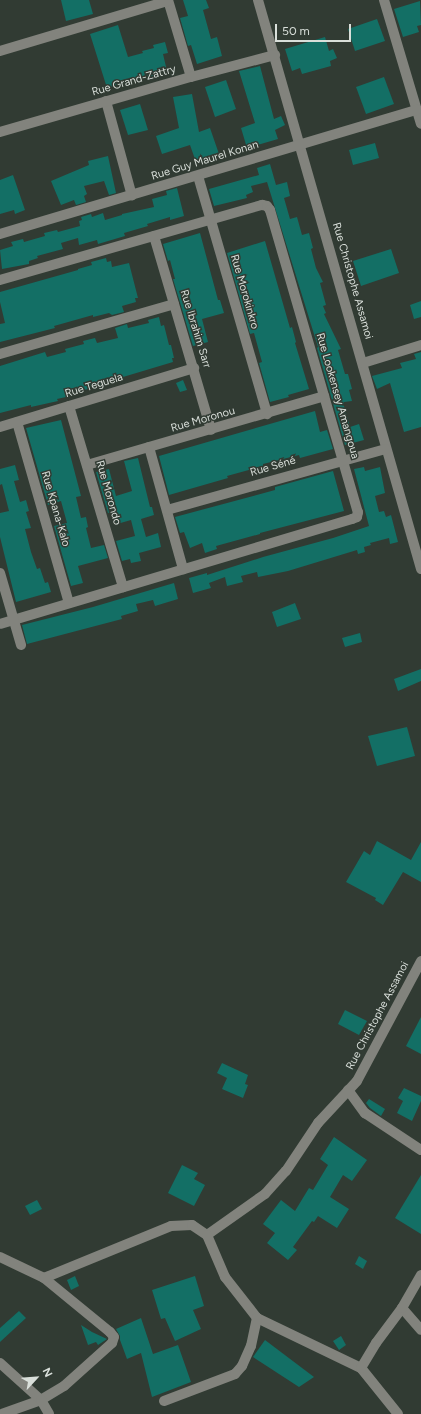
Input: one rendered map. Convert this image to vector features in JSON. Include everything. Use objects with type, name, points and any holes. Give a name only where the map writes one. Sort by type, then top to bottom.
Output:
[{"type":"street","points":[[0,51],[168,0],[191,77]]},
{"type":"street","name":"Rue Christophe Assamoi","points":[[258,0],[301,144],[386,449],[416,539],[421,569]]},
{"type":"street","points":[[384,0],[421,124]]},
{"type":"street","name":"Rue Grand-Zattry","points":[[0,132],[191,77],[274,55]]},
{"type":"street","points":[[106,101],[132,196]]},
{"type":"street","name":"Rue Guy Maurel Konan","points":[[0,234],[417,110]]},
{"type":"street","name":"Rue Morokinkro","points":[[198,176],[267,414]]},
{"type":"street","name":"Rue Lookensey Amangoua","points":[[0,280],[262,205],[267,206],[270,210],[358,512],[357,517],[0,624]]},
{"type":"street","name":"Rue Ibrahim Sarr","points":[[154,236],[211,430]]},
{"type":"street","points":[[0,354],[174,304]]},
{"type":"street","points":[[362,363],[421,345]]},
{"type":"street","name":"Rue Teguela","points":[[0,427],[194,368]]},
{"type":"street","name":"Rue Moronou","points":[[88,465],[267,414],[324,396]]},
{"type":"street","name":"Rue Morondo","points":[[69,406],[88,465],[123,587]]},
{"type":"street","name":"Rue Kpana-Kalo","points":[[17,422],[69,603]]},
{"type":"street","points":[[149,447],[183,569]]},
{"type":"street","name":"Rue Séné","points":[[167,510],[386,449]]},
{"type":"street","points":[[0,573],[21,645]]},
{"type":"street","name":"Rue Christophe Assamoi","points":[[207,1235],[265,1194],[286,1171],[318,1123],[357,1081],[421,961]]},
{"type":"street","points":[[348,1090],[365,1113],[421,1150]]},
{"type":"street","points":[[44,1278],[171,1226],[192,1225],[207,1235],[225,1278],[257,1318],[361,1368],[398,1414]]},
{"type":"street","points":[[0,1257],[44,1278],[110,1332],[114,1337],[112,1344],[64,1386],[41,1400],[2,1414]]},
{"type":"street","points":[[361,1368],[376,1343],[402,1308],[421,1275]]},
{"type":"street","points":[[402,1308],[421,1330]]},
{"type":"street","points":[[164,1401],[235,1374],[242,1366],[252,1346],[257,1318]]},
{"type":"street","points":[[0,1363],[41,1400],[49,1414]]},
{"type":"building","points":[[61,0],[89,0],[93,14],[66,21]]},
{"type":"building","points":[[183,0],[206,0],[209,8],[203,10],[211,39],[217,37],[222,56],[197,64],[191,45],[188,46],[180,18],[188,16]]},
{"type":"building","points":[[420,1],[421,25],[417,26],[419,32],[403,37],[394,9]]},
{"type":"building","points":[[377,19],[385,41],[355,51],[348,29]]},
{"type":"building","points":[[118,25],[128,57],[143,53],[142,51],[154,48],[153,45],[165,42],[168,53],[163,54],[167,71],[154,75],[155,77],[147,78],[146,75],[107,88],[90,34]]},
{"type":"building","points":[[325,37],[329,51],[333,49],[337,58],[330,61],[331,66],[302,74],[300,68],[292,71],[285,49]]},
{"type":"building","points":[[260,66],[274,119],[281,116],[285,125],[275,130],[278,139],[247,148],[241,128],[255,123],[239,71]]},
{"type":"building","points":[[384,77],[394,104],[366,114],[356,87]]},
{"type":"building","points":[[226,80],[236,109],[215,117],[205,87]]},
{"type":"building","points":[[192,94],[199,132],[210,128],[219,154],[196,162],[190,145],[162,154],[156,136],[179,128],[173,97]]},
{"type":"building","points":[[140,104],[148,130],[128,135],[120,110]]},
{"type":"building","points":[[375,143],[379,158],[353,165],[349,150]]},
{"type":"building","points":[[108,156],[116,193],[109,195],[104,181],[84,186],[87,194],[84,196],[86,202],[76,205],[74,200],[61,205],[51,181],[89,165],[88,161]]},
{"type":"building","points":[[270,164],[276,185],[287,182],[290,196],[284,198],[290,219],[297,217],[302,235],[309,233],[316,268],[323,282],[320,283],[326,305],[323,306],[326,313],[324,314],[341,349],[338,350],[345,374],[348,374],[352,389],[349,390],[352,401],[344,402],[344,406],[350,427],[359,424],[364,440],[345,445],[317,348],[318,347],[267,182],[251,186],[253,192],[246,195],[247,198],[214,206],[209,189],[259,175],[257,168]]},
{"type":"building","points":[[13,175],[25,210],[15,214],[14,210],[0,214],[0,180]]},
{"type":"building","points":[[177,188],[184,216],[170,220],[170,217],[147,224],[148,226],[124,233],[125,236],[98,244],[97,240],[79,245],[78,238],[61,243],[63,249],[37,256],[38,258],[29,261],[29,264],[2,269],[0,250],[13,246],[11,242],[23,239],[24,242],[45,236],[44,233],[57,230],[58,232],[80,226],[79,221],[82,220],[81,217],[91,214],[92,217],[103,213],[105,220],[122,214],[154,207],[152,199],[167,195],[166,191]]},
{"type":"building","points":[[200,233],[218,300],[220,300],[224,313],[202,319],[208,342],[193,346],[173,279],[175,279],[170,260],[168,261],[163,244]]},
{"type":"building","points":[[265,241],[290,328],[292,327],[295,343],[309,389],[288,395],[289,397],[270,402],[259,363],[262,362],[254,333],[250,334],[227,253]]},
{"type":"building","points":[[391,249],[399,273],[361,286],[353,261]]},
{"type":"building","points":[[106,258],[107,262],[111,261],[112,267],[129,263],[138,298],[135,298],[136,302],[122,306],[124,312],[112,315],[109,313],[93,317],[93,315],[54,326],[55,328],[0,342],[0,324],[5,323],[0,302],[0,292],[78,270],[92,265],[91,262]]},
{"type":"building","points":[[421,301],[421,317],[414,319],[410,305]]},
{"type":"building","points":[[159,317],[161,326],[164,325],[169,345],[171,345],[174,358],[172,358],[173,362],[123,377],[124,380],[108,384],[109,385],[98,388],[98,386],[74,393],[75,395],[57,399],[58,401],[31,407],[31,405],[0,413],[0,366],[45,352],[47,357],[66,352],[65,349],[84,344],[83,341],[95,338],[97,343],[118,338],[115,328],[127,324],[128,328],[149,323],[148,320]]},
{"type":"building","points":[[421,352],[421,427],[404,432],[390,383],[377,389],[372,376],[402,368],[400,363],[416,359],[414,354]]},
{"type":"building","points":[[183,380],[187,390],[180,392],[176,383]]},
{"type":"building","points":[[315,411],[320,432],[327,430],[333,449],[300,458],[299,455],[263,464],[263,466],[227,476],[228,478],[169,495],[159,456]]},
{"type":"building","points":[[61,420],[81,496],[76,497],[81,518],[86,517],[88,527],[86,528],[91,548],[104,545],[108,558],[78,566],[83,583],[71,586],[54,526],[67,523],[61,501],[48,505],[26,428]]},
{"type":"building","points":[[138,458],[150,507],[152,507],[154,515],[141,519],[146,537],[158,533],[161,547],[139,553],[141,561],[131,563],[130,559],[122,561],[116,541],[135,536],[131,520],[117,524],[114,512],[108,513],[96,472],[109,469],[116,496],[132,491],[124,461]]},
{"type":"building","points":[[15,465],[19,480],[14,481],[20,502],[26,500],[29,511],[26,512],[31,528],[25,529],[31,552],[37,569],[40,568],[45,583],[48,582],[51,592],[16,602],[0,537],[0,513],[9,511],[2,484],[0,485],[0,469]]},
{"type":"building","points":[[364,467],[365,471],[380,467],[385,493],[375,496],[379,512],[384,511],[386,517],[391,515],[398,542],[390,544],[389,538],[370,543],[371,545],[364,547],[365,552],[358,554],[357,550],[288,571],[258,577],[257,572],[241,576],[243,582],[227,586],[225,577],[209,583],[211,588],[193,593],[189,578],[207,573],[207,575],[369,526],[354,469]]},
{"type":"building","points":[[333,471],[344,511],[216,546],[217,549],[205,553],[202,543],[190,548],[184,532],[180,533],[175,517],[275,490],[275,487]]},
{"type":"building","points":[[174,583],[178,599],[155,606],[153,600],[136,604],[138,611],[121,616],[122,619],[27,644],[22,625],[93,607]]},
{"type":"building","points":[[295,603],[301,619],[277,627],[272,612]]},
{"type":"building","points":[[360,633],[362,642],[345,647],[342,638]]},
{"type":"building","points":[[421,669],[421,681],[398,691],[394,679]]},
{"type":"building","points":[[407,727],[415,756],[377,766],[368,736]]},
{"type":"building","points":[[377,841],[411,860],[421,842],[421,882],[403,872],[383,905],[375,900],[376,898],[346,882],[364,851],[370,855]]},
{"type":"building","points":[[345,1010],[367,1021],[359,1035],[338,1024]]},
{"type":"building","points":[[421,1017],[421,1054],[406,1046]]},
{"type":"building","points":[[222,1063],[248,1075],[245,1084],[248,1085],[243,1098],[222,1089],[227,1078],[217,1073]]},
{"type":"building","points":[[404,1088],[421,1096],[421,1101],[412,1121],[397,1113],[403,1101],[398,1098]]},
{"type":"building","points":[[369,1099],[385,1109],[381,1116],[366,1103]]},
{"type":"building","points":[[334,1137],[367,1160],[352,1181],[343,1175],[330,1197],[349,1209],[337,1228],[318,1216],[314,1222],[312,1221],[293,1247],[297,1250],[288,1260],[267,1243],[275,1233],[263,1224],[281,1200],[295,1211],[309,1188],[313,1190],[328,1165],[320,1159]]},
{"type":"building","points":[[182,1165],[198,1173],[194,1179],[205,1185],[194,1206],[168,1193]]},
{"type":"building","points":[[421,1175],[421,1234],[395,1218]]},
{"type":"building","points":[[37,1200],[42,1209],[30,1215],[25,1206]]},
{"type":"building","points":[[359,1256],[367,1261],[363,1269],[355,1264]]},
{"type":"building","points":[[75,1276],[79,1286],[71,1290],[67,1280]]},
{"type":"building","points":[[195,1276],[204,1306],[193,1310],[201,1329],[175,1341],[165,1318],[161,1319],[152,1290]]},
{"type":"building","points":[[19,1311],[26,1318],[0,1342],[0,1328]]},
{"type":"building","points":[[141,1318],[153,1354],[178,1345],[191,1382],[152,1397],[141,1353],[127,1359],[120,1336],[116,1329]]},
{"type":"building","points":[[81,1325],[107,1339],[98,1345],[96,1342],[88,1345]]},
{"type":"building","points":[[341,1336],[346,1345],[339,1350],[333,1341]]},
{"type":"building","points":[[265,1340],[314,1377],[299,1387],[253,1357]]}]
